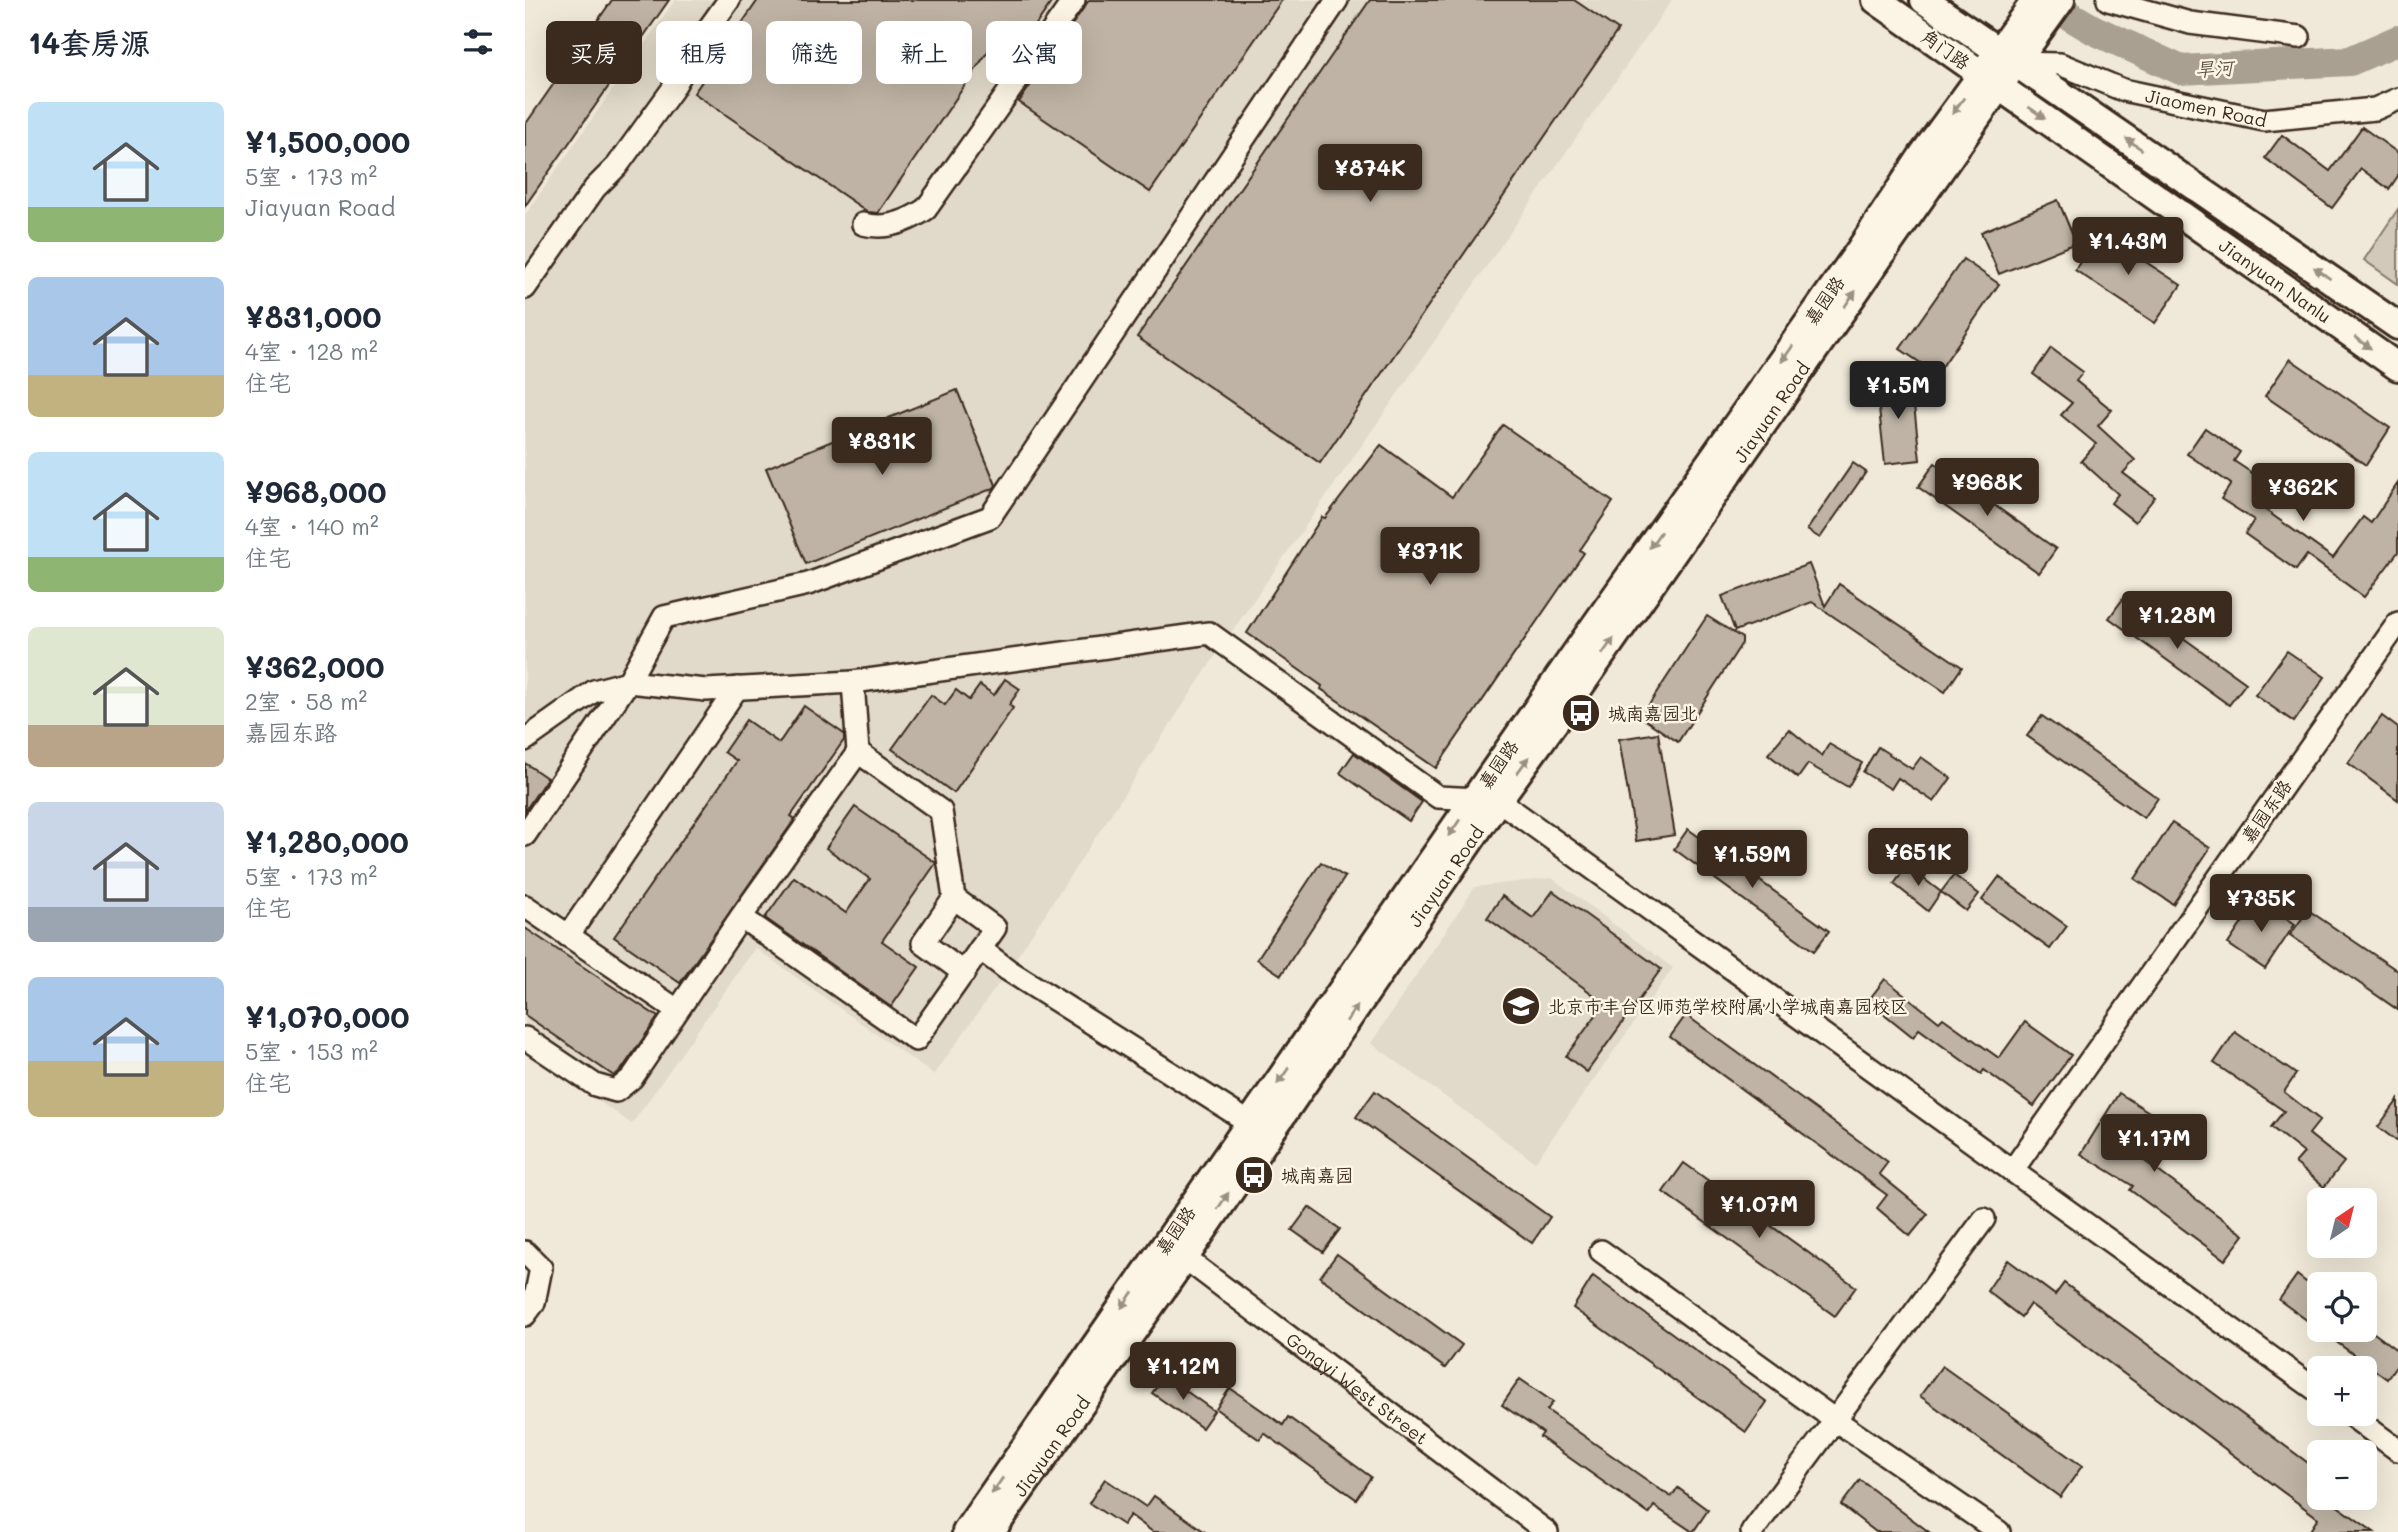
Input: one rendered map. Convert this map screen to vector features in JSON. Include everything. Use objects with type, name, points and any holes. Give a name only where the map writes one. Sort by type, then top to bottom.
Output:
[{"type":"main road","name":"角门路","points":[[1876,0],[1990,80]]},
{"type":"main road","name":"角门路","points":[[1924,0],[2014,47]]},
{"type":"main road","name":"嘉园路","points":[[1260,1129],[1486,799],[2014,47],[2036,0]]},
{"type":"main road","points":[[2014,47],[2061,0]]},
{"type":"main road","name":"Jianyuan Nanlu","points":[[2014,47],[2398,326]]},
{"type":"main road","name":"Jianyuan Nanlu","points":[[1990,80],[2398,367]]},
{"type":"main road","name":"Jiayuan Road","points":[[991,1532],[1175,1250],[1260,1129]]},
{"type":"main road","name":"嘉园路","points":[[966,1532],[1175,1250]]},
{"type":"street","points":[[525,288],[595,188],[617,166],[672,90],[701,39],[729,0]]},
{"type":"street","points":[[863,224],[876,228],[908,221],[926,209],[1074,0]]},
{"type":"street","points":[[525,835],[628,682],[664,617],[808,584],[990,517],[1337,0]]},
{"type":"street","points":[[2108,0],[2190,23],[2299,37]]},
{"type":"street","name":"Jiaomen Road","points":[[2014,47],[2123,90],[2264,120],[2375,109],[2398,99]]},
{"type":"street","name":"嘉园东路","points":[[2012,1171],[2398,624]]},
{"type":"street","points":[[525,740],[594,691],[628,682],[706,690],[853,682],[1209,633],[1438,797],[1486,799],[2307,1383]]},
{"type":"street","points":[[525,1038],[595,1085],[616,1091],[632,1078],[741,917],[858,752],[853,682]]},
{"type":"street","points":[[568,936],[737,688]]},
{"type":"street","points":[[858,752],[941,811],[954,898],[923,943],[964,973]]},
{"type":"street","points":[[741,917],[916,1040],[995,928],[954,898]]},
{"type":"street","points":[[525,906],[677,1010]]},
{"type":"street","points":[[980,949],[1008,970],[1260,1129]]},
{"type":"street","points":[[1752,1532],[1984,1219]]},
{"type":"street","name":"Gongyi West Street","points":[[1175,1250],[1547,1532]]},
{"type":"street","points":[[1601,1251],[1835,1420],[1999,1532]]},
{"type":"street","points":[[525,1252],[541,1268],[534,1303],[525,1315]]},
{"type":"street","points":[[2365,1426],[2398,1450]]},
{"type":"shaded area","points":[[675,0],[1672,0],[1224,643],[1008,970],[934,1075],[755,948],[632,1124],[525,1050],[525,215],[616,84],[642,84],[642,47],[656,27],[656,84],[752,84],[752,21],[660,21]]},
{"type":"shaded area","points":[[2398,209],[2398,284],[2364,260]]},
{"type":"shaded area","name":"北京市丰台区师范学校附属小学城南嘉园校区","points":[[1552,878],[1673,968],[1535,1162],[1371,1043],[1475,887]]},
{"type":"building","points":[[612,0],[669,0],[642,39],[642,21],[597,21]]},
{"type":"building","points":[[758,0],[1053,0],[1038,21],[986,21],[986,54],[972,75],[972,21],[876,21],[876,84],[966,84],[878,213],[868,212],[694,93],[700,84],[752,84],[752,21],[744,21]]},
{"type":"building","points":[[1089,0],[1282,0],[1150,192],[1019,102],[1031,84],[1082,84],[1082,21],[1075,21]]},
{"type":"building","points":[[1370,0],[1574,0],[1618,30],[1320,463],[1137,337]]},
{"type":"building","points":[[554,84],[610,84],[525,206],[525,125]]},
{"type":"building","points":[[2362,127],[2398,153],[2398,176],[2389,189],[2361,169],[2332,208],[2265,158],[2282,135],[2330,171]]},
{"type":"building","points":[[2058,200],[2076,243],[1999,274],[1981,232]]},
{"type":"building","points":[[2098,234],[2103,234],[2181,285],[2155,323],[2075,270]]},
{"type":"building","points":[[1963,259],[1999,284],[1937,374],[1900,349]]},
{"type":"building","points":[[2051,348],[2083,372],[2076,381],[2112,410],[2098,426],[2135,460],[2123,473],[2155,497],[2135,522],[2111,503],[2118,494],[2081,461],[2096,444],[2061,415],[2072,403],[2033,374]]},
{"type":"building","points":[[2290,359],[2390,428],[2366,465],[2265,396]]},
{"type":"building","points":[[1911,378],[1920,460],[1885,464],[1876,382]]},
{"type":"building","points":[[957,390],[996,485],[994,488],[806,564],[766,468]]},
{"type":"building","points":[[1503,425],[1613,502],[1580,550],[1584,553],[1436,768],[1321,689],[1322,686],[1247,633],[1322,517],[1325,518],[1381,445],[1452,497]]},
{"type":"building","points":[[2205,428],[2240,452],[2234,461],[2270,485],[2257,504],[2333,558],[2363,517],[2371,523],[2398,483],[2398,552],[2364,597],[2307,555],[2296,570],[2245,534],[2254,520],[2221,499],[2231,484],[2187,454]]},
{"type":"building","points":[[1853,463],[1866,472],[1820,538],[1807,530]]},
{"type":"building","points":[[1935,463],[2056,549],[2039,573],[1918,487]]},
{"type":"building","points":[[1809,564],[1825,606],[1839,584],[1962,667],[1945,692],[1812,602],[1735,631],[1722,596]]},
{"type":"building","points":[[2125,596],[2246,683],[2229,705],[2109,618]]},
{"type":"building","points":[[1707,616],[1742,638],[1742,643],[1678,742],[1641,717]]},
{"type":"building","points":[[2287,651],[2325,677],[2294,722],[2255,695]]},
{"type":"building","points":[[1005,679],[1020,689],[1009,705],[1013,708],[954,793],[892,749],[931,695],[945,705],[956,690],[969,700],[980,685],[994,695]]},
{"type":"building","points":[[804,706],[844,734],[844,740],[791,816],[795,819],[680,983],[614,937],[737,761],[724,752],[746,720],[779,743]]},
{"type":"building","points":[[2042,716],[2158,798],[2144,818],[2027,736]]},
{"type":"building","points":[[2382,716],[2398,728],[2398,800],[2348,763]]},
{"type":"building","points":[[1789,729],[1822,756],[1829,744],[1862,763],[1848,787],[1808,764],[1798,778],[1768,754]]},
{"type":"building","points":[[1658,733],[1675,835],[1636,841],[1619,739]]},
{"type":"building","points":[[1878,747],[1912,769],[1921,757],[1951,778],[1934,802],[1898,778],[1891,789],[1863,772]]},
{"type":"building","points":[[1354,753],[1422,802],[1409,821],[1340,773]]},
{"type":"building","points":[[525,763],[547,778],[525,811]]},
{"type":"building","points":[[855,807],[936,863],[882,941],[919,967],[891,1007],[765,918],[794,877],[846,913],[870,879],[826,848]]},
{"type":"building","points":[[2172,823],[2210,848],[2173,904],[2135,879]]},
{"type":"building","points":[[1688,829],[1829,931],[1814,951],[1674,849]]},
{"type":"building","points":[[1321,862],[1345,877],[1281,975],[1257,959]]},
{"type":"building","points":[[1907,866],[1941,892],[1928,911],[1894,884]]},
{"type":"building","points":[[1954,875],[1979,894],[1966,911],[1941,892]]},
{"type":"building","points":[[1999,877],[2067,926],[2050,949],[1982,900]]},
{"type":"building","points":[[1553,891],[1661,969],[1587,1072],[1566,1056],[1605,1003],[1487,918],[1502,896],[1533,918]]},
{"type":"building","points":[[2258,899],[2295,924],[2265,969],[2228,944]]},
{"type":"building","points":[[2308,910],[2398,971],[2398,1010],[2290,935]]},
{"type":"building","points":[[525,928],[658,1017],[622,1069],[614,1076],[525,1015]]},
{"type":"building","points":[[1885,979],[1939,1022],[1943,1018],[1999,1058],[2025,1022],[2071,1055],[2034,1106],[1984,1070],[1981,1074],[1919,1029],[1913,1037],[1868,1001]]},
{"type":"building","points":[[1686,1015],[1888,1162],[1879,1174],[1928,1214],[1910,1236],[1877,1208],[1887,1195],[1670,1037]]},
{"type":"building","points":[[2235,1032],[2296,1074],[2284,1092],[2320,1120],[2309,1134],[2344,1162],[2324,1187],[2295,1163],[2304,1153],[2271,1127],[2284,1111],[2214,1063]]},
{"type":"building","points":[[1375,1091],[1550,1217],[1532,1243],[1356,1117]]},
{"type":"building","points":[[2119,1093],[2165,1122],[2142,1159],[2244,1235],[2225,1260],[2130,1190],[2133,1186],[2081,1154]]},
{"type":"building","points":[[2398,1100],[2398,1142],[2378,1127]]},
{"type":"building","points":[[1684,1163],[1856,1287],[1835,1316],[1663,1192]]},
{"type":"building","points":[[1309,1207],[1340,1229],[1323,1252],[1292,1230]]},
{"type":"building","points":[[1337,1254],[1462,1345],[1445,1368],[1320,1277]]},
{"type":"building","points":[[2008,1260],[2055,1295],[2064,1283],[2307,1462],[2307,1510],[2030,1304],[2021,1317],[1987,1291]]},
{"type":"building","points":[[2297,1275],[2307,1283],[2307,1320],[2279,1300]]},
{"type":"building","points":[[1593,1276],[1767,1402],[1746,1432],[1573,1308]]},
{"type":"building","points":[[2377,1335],[2398,1351],[2398,1364],[2387,1379],[2377,1372],[2377,1356],[2356,1356],[2336,1342],[2377,1342]]},
{"type":"building","points":[[1942,1366],[2082,1466],[2060,1497],[1920,1396]]},
{"type":"building","points":[[1165,1376],[1214,1411],[1202,1428],[1152,1393]]},
{"type":"building","points":[[1520,1379],[1553,1402],[1547,1410],[1671,1497],[1678,1488],[1708,1510],[1693,1532],[1654,1506],[1649,1514],[1540,1437],[1543,1433],[1502,1405]]},
{"type":"building","points":[[1230,1388],[1283,1425],[1288,1417],[1371,1477],[1356,1499],[1264,1433],[1260,1440],[1216,1409]]},
{"type":"building","points":[[1105,1479],[1146,1507],[1154,1496],[1205,1532],[1153,1532],[1130,1515],[1123,1525],[1089,1503]]},
{"type":"building","points":[[1860,1480],[1929,1532],[1876,1532],[1841,1505]]},
{"type":"building","points":[[2307,1510],[2343,1510],[2374,1532],[2309,1532],[2318,1518]]},
{"type":"waterway","name":"旱河","points":[[2043,0],[2094,30],[2181,70],[2350,61],[2398,40]]},
{"type":"place","name":"城南嘉园北","points":[[1581,713]]},
{"type":"place","name":"北京市丰台区师范学校附属小学城南嘉园校区","points":[[1521,1006]]},
{"type":"place","name":"城南嘉园","points":[[1254,1175]]}]
